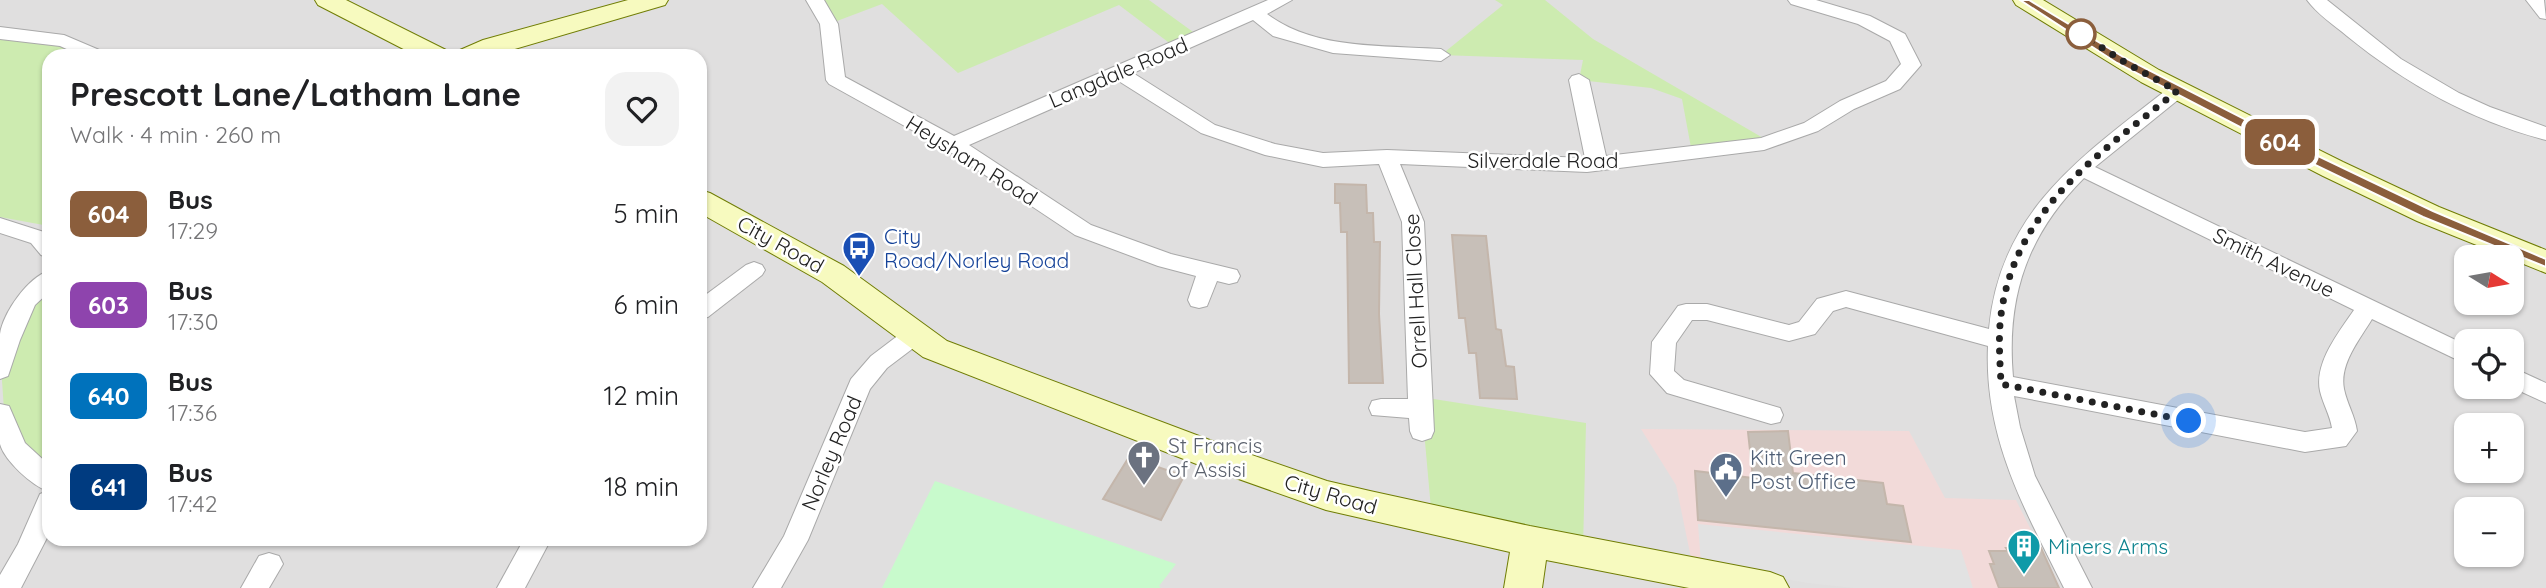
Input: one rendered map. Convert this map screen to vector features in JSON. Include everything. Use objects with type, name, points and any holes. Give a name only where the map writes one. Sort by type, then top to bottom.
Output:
[{"type":"street","points":[[327,0],[423,49]]},
{"type":"street","points":[[488,49],[656,0]]},
{"type":"street","name":"Heysham Road","points":[[815,0],[829,24],[836,80],[953,144],[1083,230],[1166,261],[1219,274],[1199,300]]},
{"type":"street","name":"Langdale Road","points":[[953,144],[1283,0]]},
{"type":"street","name":"Silverdale Road","points":[[1118,72],[1208,129],[1272,150],[1323,160],[1387,158],[1597,164],[1764,144],[1811,127],[1847,105],[1893,85],[1911,65],[1898,38],[1864,20],[1797,0]]},
{"type":"street","points":[[2316,0],[2356,36],[2413,76],[2484,111],[2546,134]]},
{"type":"street","points":[[2535,0],[2546,14]]},
{"type":"street","points":[[2031,1],[2121,60],[2177,91],[2428,214],[2546,262]]},
{"type":"street","points":[[1255,13],[1280,32],[1333,47],[1372,40],[1441,55]]},
{"type":"street","points":[[0,33],[64,41],[81,49]]},
{"type":"street","points":[[1579,80],[1597,164]]},
{"type":"street","points":[[2078,588],[2017,461],[2001,384],[1999,340],[2005,295],[2022,247],[2048,204],[2082,169],[2177,91]]},
{"type":"street","name":"Orrell Hall Close","points":[[1381,408],[1421,420],[1413,222],[1407,197],[1391,173],[1387,158]]},
{"type":"street","name":"Smith Avenue","points":[[2082,169],[2454,349]]},
{"type":"street","name":"City Road","points":[[707,204],[834,274],[935,349],[1211,455],[1326,495],[1530,541],[1770,588]]},
{"type":"street","points":[[0,225],[42,239]]},
{"type":"street","points":[[707,307],[754,270]]},
{"type":"street","points":[[0,370],[8,340],[26,301],[42,286]]},
{"type":"street","points":[[1771,415],[1675,387],[1662,374],[1664,342],[1686,312],[1707,312],[1789,333],[1807,328],[1825,305],[1846,299],[1999,340]]},
{"type":"street","points":[[2001,384],[2305,442],[2337,439],[2345,432],[2344,420],[2334,395],[2332,370],[2368,307]]},
{"type":"street","name":"Norley Road","points":[[767,588],[795,540],[860,384],[879,362],[916,334]]},
{"type":"street","points":[[2524,383],[2546,394]]},
{"type":"street","points":[[0,412],[15,449],[42,474]]},
{"type":"street","points":[[7,588],[30,548],[42,518]]},
{"type":"street","points":[[1523,588],[1530,541]]},
{"type":"street","points":[[511,588],[534,546]]},
{"type":"street","points":[[255,588],[270,564]]},
{"type":"shaded area","points":[[0,0],[2546,0],[2546,588],[0,588]]},
{"type":"shaded area","points":[[1641,429],[1909,431],[1945,498],[2016,500],[2060,588],[1859,588],[1691,558],[1676,485]]},
{"type":"shaded area","points":[[1698,524],[1961,550],[1973,588],[1854,588],[1808,583],[1701,564]]},
{"type":"green space","points":[[815,0],[1149,0],[1200,37],[1176,48],[1119,5],[958,73],[882,4],[829,24]]},
{"type":"green space","points":[[1495,0],[1545,0],[1593,39],[1770,142],[1692,153],[1682,99],[1651,88],[1579,80],[1583,60],[1441,55],[1503,5]]},
{"type":"green space","points":[[0,37],[64,41],[78,49],[42,49],[42,225],[0,217]]},
{"type":"green space","points":[[42,292],[42,470],[5,425],[1,366]]},
{"type":"green space","points":[[1421,397],[1586,423],[1583,550],[1432,520]]},
{"type":"green space","points":[[935,481],[1176,564],[1159,586],[1161,588],[882,588]]},
{"type":"building","points":[[1335,184],[1366,185],[1367,213],[1373,213],[1374,242],[1380,242],[1379,314],[1383,383],[1349,383],[1347,232],[1341,232],[1340,203],[1335,203]]},
{"type":"building","points":[[1452,235],[1486,236],[1496,329],[1501,330],[1506,366],[1514,367],[1517,399],[1480,398],[1476,353],[1469,353],[1465,318],[1459,318]]},
{"type":"building","points":[[1788,431],[1793,473],[1883,483],[1887,504],[1903,506],[1911,542],[1698,520],[1695,471],[1753,478],[1748,432]]},
{"type":"building","name":"St Francis of Assisi","points":[[1129,457],[1184,476],[1161,520],[1103,499]]},
{"type":"building","name":"Miners Arms","points":[[2006,548],[2041,548],[2059,588],[1999,588],[1990,564],[1994,564],[1989,551],[2008,551]]},
{"type":"bus line","name":"604","points":[[2025,0],[2121,60],[2288,147],[2428,214],[2546,262]]},
{"type":"place","name":"City Road/Norley Road","points":[[859,278]]},
{"type":"place","name":"St Francis of Assisi","points":[[1144,487]]},
{"type":"place","name":"Kitt Green Post Office","points":[[1726,499]]},
{"type":"place","name":"Miners Arms","points":[[2024,576]]},
{"type":"route","points":[[2081,34],[2177,91],[2063,186],[2035,222],[2010,275],[2005,295],[1999,340],[2001,384],[2189,421]]}]
